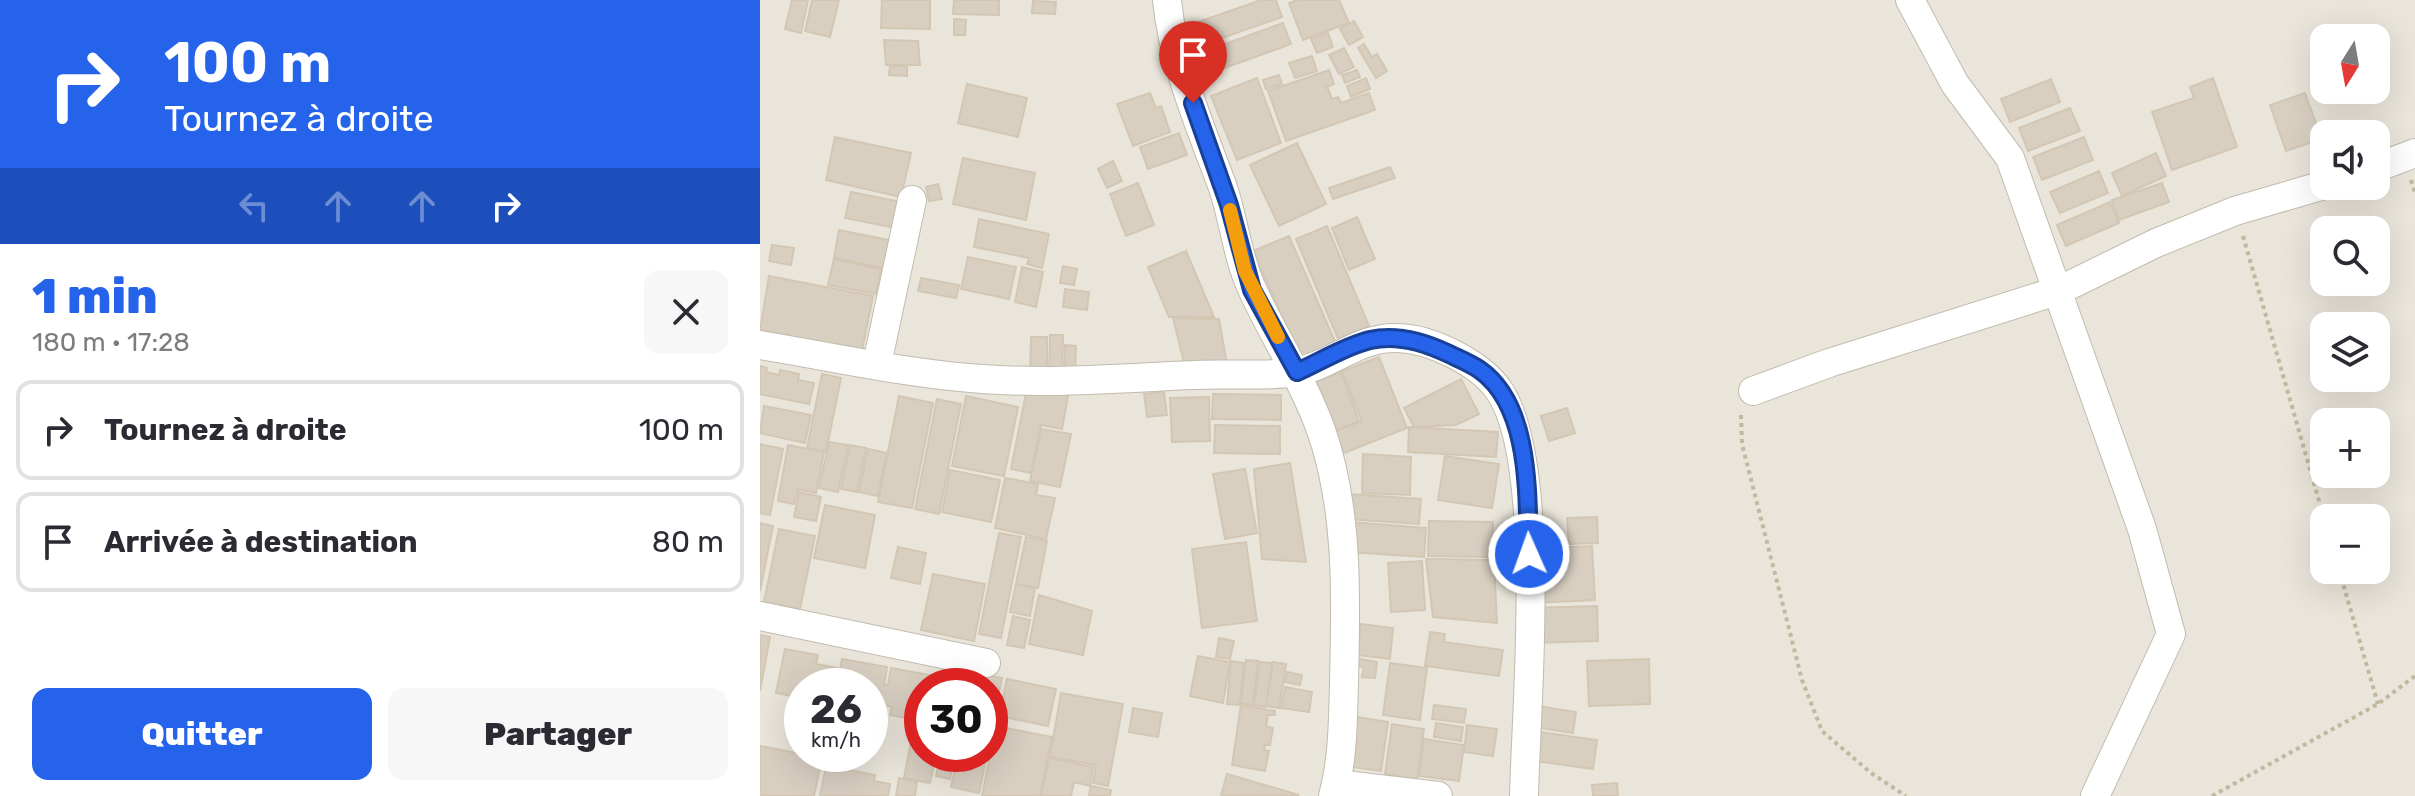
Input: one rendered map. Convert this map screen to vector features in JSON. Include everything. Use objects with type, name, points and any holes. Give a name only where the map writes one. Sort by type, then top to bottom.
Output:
[{"type":"street","points":[[1167,0],[1183,73],[1229,205],[1245,271],[1297,372],[1322,432],[1341,526],[1345,641],[1334,790],[1438,796]]},
{"type":"street","points":[[1910,0],[1955,84],[2010,158],[2060,290],[2142,529],[2171,634],[2095,796]]},
{"type":"street","points":[[2390,163],[2415,153]]},
{"type":"street","points":[[1753,391],[1829,363],[2060,290],[2156,243],[2235,211],[2310,189]]},
{"type":"street","points":[[877,364],[912,200]]},
{"type":"street","points":[[760,345],[978,379],[1027,382],[1297,372],[1369,340],[1400,337],[1435,347],[1481,370],[1499,390],[1512,415],[1520,442],[1528,526],[1530,609],[1524,796]]},
{"type":"street","points":[[760,616],[986,663]]},
{"type":"path","points":[[2235,211],[2320,504]]},
{"type":"path","points":[[1753,391],[1741,414],[1742,444],[1802,680],[1822,731],[1871,773],[1906,796]]},
{"type":"path","points":[[2343,584],[2378,704]]},
{"type":"path","points":[[2212,796],[2378,704],[2415,676]]},
{"type":"shaded area","points":[[760,0],[2415,0],[2415,796],[760,796]]},
{"type":"building","points":[[792,0],[808,0],[801,33],[785,29]]},
{"type":"building","points":[[812,0],[839,0],[830,37],[805,31]]},
{"type":"building","points":[[882,0],[930,0],[930,29],[881,28]]},
{"type":"building","points":[[954,0],[999,0],[999,15],[953,14]]},
{"type":"building","points":[[1261,0],[1276,0],[1282,17],[1202,45],[1195,23]]},
{"type":"building","points":[[1298,0],[1339,0],[1349,23],[1303,40],[1289,3]]},
{"type":"building","points":[[1033,1],[1056,2],[1055,14],[1032,13]]},
{"type":"building","points":[[954,19],[966,20],[965,35],[954,35]]},
{"type":"building","points":[[1354,21],[1363,37],[1349,45],[1340,29]]},
{"type":"building","points":[[1283,23],[1291,44],[1205,75],[1197,54]]},
{"type":"building","points":[[1328,33],[1333,47],[1317,53],[1311,39]]},
{"type":"building","points":[[884,40],[918,41],[920,65],[886,65]]},
{"type":"building","points":[[1364,44],[1372,57],[1377,54],[1387,71],[1376,78],[1358,48]]},
{"type":"building","points":[[1344,48],[1354,67],[1339,74],[1329,55]]},
{"type":"building","points":[[1312,56],[1317,71],[1295,78],[1289,63]]},
{"type":"building","points":[[890,66],[907,66],[907,76],[889,75]]},
{"type":"building","points":[[1329,70],[1334,84],[1327,87],[1332,99],[1338,97],[1341,103],[1369,93],[1375,110],[1286,141],[1268,91]]},
{"type":"building","points":[[1357,70],[1360,77],[1345,83],[1342,75]]},
{"type":"building","points":[[1279,75],[1282,84],[1266,89],[1263,80]]},
{"type":"building","points":[[1257,78],[1281,143],[1237,160],[1211,96]]},
{"type":"building","points":[[1366,78],[1370,89],[1351,97],[1347,86]]},
{"type":"building","points":[[2213,78],[2237,147],[2172,170],[2152,112],[2194,98],[2190,87]]},
{"type":"building","points":[[2051,79],[2060,102],[2010,122],[2001,99]]},
{"type":"building","points":[[967,84],[1027,98],[1018,137],[958,123]]},
{"type":"building","points":[[1150,93],[1156,108],[1161,106],[1170,132],[1133,146],[1117,104]]},
{"type":"building","points":[[2305,93],[2315,120],[2310,120],[2310,143],[2286,151],[2270,105]]},
{"type":"building","points":[[2070,108],[2080,131],[2028,151],[2019,128]]},
{"type":"building","points":[[1179,133],[1187,155],[1148,169],[1140,147]]},
{"type":"building","points":[[835,137],[911,153],[901,197],[826,180]]},
{"type":"building","points":[[2084,137],[2093,160],[2042,180],[2033,157]]},
{"type":"building","points":[[1297,143],[1326,204],[1279,226],[1250,165]]},
{"type":"building","points":[[2156,153],[2166,176],[2122,196],[2112,173]]},
{"type":"building","points":[[963,158],[1035,173],[1026,220],[953,204]]},
{"type":"building","points":[[1113,161],[1122,181],[1107,188],[1098,169]]},
{"type":"building","points":[[1390,167],[1395,178],[1333,199],[1329,188]]},
{"type":"building","points":[[2099,171],[2108,193],[2060,213],[2050,192]]},
{"type":"building","points":[[1138,183],[1154,225],[1126,236],[1110,194]]},
{"type":"building","points":[[2162,183],[2169,202],[2119,220],[2112,200]]},
{"type":"building","points":[[938,184],[942,199],[929,201],[926,187]]},
{"type":"building","points":[[851,192],[901,202],[896,228],[845,218]]},
{"type":"building","points":[[2110,202],[2119,223],[2066,246],[2057,225]]},
{"type":"building","points":[[1357,217],[1375,259],[1349,270],[1332,228]]},
{"type":"building","points":[[979,219],[1049,234],[1042,268],[1027,264],[1029,258],[974,247]]},
{"type":"building","points":[[1327,226],[1369,326],[1338,339],[1296,239]]},
{"type":"building","points":[[839,230],[894,241],[889,269],[834,258]]},
{"type":"building","points":[[1289,236],[1336,344],[1301,359],[1253,251]]},
{"type":"building","points":[[772,245],[794,248],[791,265],[769,261]]},
{"type":"building","points":[[1186,251],[1214,317],[1169,317],[1148,267]]},
{"type":"building","points":[[968,257],[1016,267],[1009,299],[961,289]]},
{"type":"building","points":[[834,259],[881,269],[876,294],[828,285]]},
{"type":"building","points":[[1063,266],[1077,269],[1074,285],[1060,283]]},
{"type":"building","points":[[1022,267],[1043,272],[1036,307],[1015,302]]},
{"type":"building","points":[[769,276],[873,296],[862,351],[760,330]]},
{"type":"building","points":[[921,278],[959,285],[956,298],[918,291]]},
{"type":"building","points":[[1065,289],[1089,292],[1087,310],[1063,307]]},
{"type":"building","points":[[1173,318],[1219,319],[1227,364],[1186,371]]},
{"type":"building","points":[[1050,335],[1063,335],[1062,378],[1049,378]]},
{"type":"building","points":[[1031,337],[1047,337],[1047,379],[1030,379]]},
{"type":"building","points":[[1065,345],[1076,346],[1075,377],[1064,377]]},
{"type":"building","points":[[1379,357],[1407,428],[1337,456],[1328,434],[1362,421],[1342,371]]},
{"type":"building","points":[[760,366],[767,368],[766,372],[779,375],[780,370],[799,374],[798,380],[814,383],[809,404],[760,394]]},
{"type":"building","points":[[1341,372],[1359,421],[1329,433],[1310,383]]},
{"type":"building","points":[[822,374],[841,378],[826,452],[807,448]]},
{"type":"building","points":[[1461,379],[1479,414],[1456,425],[1414,427],[1404,408]]},
{"type":"building","points":[[1028,383],[1069,391],[1062,429],[1041,425],[1031,473],[1011,469]]},
{"type":"building","points":[[1164,392],[1167,415],[1147,417],[1144,394]]},
{"type":"building","points":[[1213,394],[1281,395],[1281,420],[1212,419]]},
{"type":"building","points":[[899,396],[933,403],[912,508],[878,502]]},
{"type":"building","points":[[966,396],[1018,407],[1004,476],[952,466]]},
{"type":"building","points":[[1209,397],[1210,441],[1172,442],[1170,398]]},
{"type":"building","points":[[937,399],[961,404],[939,514],[915,509]]},
{"type":"building","points":[[764,406],[811,415],[805,443],[760,433]]},
{"type":"building","points":[[1567,408],[1575,433],[1549,441],[1541,416]]},
{"type":"building","points":[[1215,425],[1280,426],[1280,454],[1214,453]]},
{"type":"building","points":[[1409,427],[1498,432],[1496,457],[1408,452]]},
{"type":"building","points":[[1041,429],[1071,434],[1060,487],[1030,481]]},
{"type":"building","points":[[829,442],[848,445],[838,492],[819,488]]},
{"type":"building","points":[[760,444],[783,449],[770,515],[760,513]]},
{"type":"building","points":[[788,445],[824,452],[816,493],[798,489],[794,504],[778,501]]},
{"type":"building","points":[[850,445],[866,448],[857,492],[841,489]]},
{"type":"building","points":[[868,449],[887,453],[878,496],[859,492]]},
{"type":"building","points":[[1363,454],[1411,457],[1410,495],[1362,493]]},
{"type":"building","points":[[1445,456],[1499,464],[1492,508],[1438,500]]},
{"type":"building","points":[[1290,463],[1306,562],[1262,559],[1254,469]]},
{"type":"building","points":[[1245,469],[1257,533],[1225,539],[1213,474]]},
{"type":"building","points":[[950,470],[1000,480],[991,522],[942,512]]},
{"type":"building","points":[[1005,478],[1038,484],[1036,495],[1055,498],[1046,539],[995,528]]},
{"type":"building","points":[[799,492],[821,497],[816,521],[794,517]]},
{"type":"building","points":[[1348,494],[1421,499],[1419,524],[1347,519]]},
{"type":"building","points":[[825,505],[875,515],[865,568],[814,558]]},
{"type":"building","points":[[1597,517],[1598,543],[1569,544],[1567,518]]},
{"type":"building","points":[[1429,521],[1493,522],[1492,557],[1428,556]]},
{"type":"building","points":[[1350,522],[1426,528],[1424,557],[1348,552]]},
{"type":"building","points":[[760,523],[773,526],[760,591]]},
{"type":"building","points":[[779,529],[815,536],[800,609],[764,602]]},
{"type":"building","points":[[999,533],[1021,537],[1001,638],[979,634]]},
{"type":"building","points":[[1026,537],[1047,541],[1038,588],[1016,584]]},
{"type":"building","points":[[1246,542],[1257,621],[1202,628],[1192,549]]},
{"type":"building","points":[[1592,546],[1595,600],[1533,603],[1531,549]]},
{"type":"building","points":[[898,547],[926,553],[920,584],[891,578]]},
{"type":"building","points":[[1426,559],[1494,560],[1497,623],[1433,617]]},
{"type":"building","points":[[1422,561],[1425,610],[1391,612],[1388,563]]},
{"type":"building","points":[[933,574],[985,584],[974,641],[921,630]]},
{"type":"building","points":[[1016,584],[1035,588],[1030,616],[1010,612]]},
{"type":"building","points":[[1039,595],[1092,611],[1083,655],[1029,644]]},
{"type":"building","points":[[1597,606],[1598,641],[1532,643],[1532,608]]},
{"type":"building","points":[[1013,616],[1030,620],[1024,648],[1007,645]]},
{"type":"building","points":[[1361,624],[1393,628],[1390,659],[1357,655]]},
{"type":"building","points":[[1430,632],[1445,634],[1444,642],[1503,650],[1499,676],[1425,666]]},
{"type":"building","points":[[760,635],[770,637],[760,691]]},
{"type":"building","points":[[1219,638],[1234,641],[1230,659],[1216,657]]},
{"type":"building","points":[[785,649],[818,655],[816,664],[838,668],[784,668],[784,695],[776,693]]},
{"type":"building","points":[[1198,656],[1230,662],[1223,703],[1190,696]]},
{"type":"building","points":[[1354,658],[1377,662],[1375,678],[1362,677],[1364,667],[1353,665]]},
{"type":"building","points":[[842,659],[887,667],[887,668],[840,668]]},
{"type":"building","points":[[1649,659],[1650,704],[1589,706],[1587,661]]},
{"type":"building","points":[[1246,660],[1258,661],[1253,705],[1241,703]]},
{"type":"building","points":[[1231,661],[1244,663],[1240,705],[1227,704]]},
{"type":"building","points":[[1260,662],[1272,663],[1266,707],[1254,705]]},
{"type":"building","points":[[1273,662],[1286,664],[1279,708],[1266,706]]},
{"type":"building","points":[[1390,663],[1427,668],[1420,720],[1383,715]]},
{"type":"building","points":[[891,668],[904,670],[904,718],[890,715],[892,707],[888,706]]},
{"type":"building","points":[[1287,672],[1302,675],[1300,685],[1285,682]]},
{"type":"building","points":[[1008,679],[1056,689],[1048,726],[1008,718]]},
{"type":"building","points":[[1285,687],[1312,692],[1309,712],[1281,708]]},
{"type":"building","points":[[1061,693],[1123,704],[1108,786],[1093,783],[1096,765],[1050,757]]},
{"type":"building","points":[[1241,705],[1275,711],[1275,715],[1268,715],[1266,726],[1273,728],[1270,745],[1265,745],[1264,750],[1269,751],[1265,771],[1232,765]]},
{"type":"building","points":[[1434,705],[1466,709],[1464,723],[1432,719]]},
{"type":"building","points":[[1531,705],[1576,712],[1573,733],[1528,726]]},
{"type":"building","points":[[1133,708],[1162,713],[1158,737],[1129,732]]},
{"type":"building","points":[[1351,716],[1388,722],[1381,771],[1344,766]]},
{"type":"building","points":[[1436,723],[1463,727],[1461,741],[1434,737]]},
{"type":"building","points":[[1392,724],[1424,729],[1417,779],[1385,774]]},
{"type":"building","points":[[1467,725],[1497,729],[1493,756],[1464,752]]},
{"type":"building","points":[[1008,728],[1052,737],[1040,796],[982,796],[987,772],[1008,772]]},
{"type":"building","points":[[1533,731],[1597,740],[1593,769],[1529,760]]},
{"type":"building","points":[[1424,739],[1464,745],[1459,781],[1419,776]]},
{"type":"building","points":[[760,746],[784,751],[784,772],[819,772],[814,796],[760,796]]},
{"type":"building","points":[[1049,758],[1093,767],[1090,786],[1074,782],[1071,796],[1041,796]]},
{"type":"building","points":[[825,772],[860,772],[875,775],[874,781],[890,784],[888,796],[820,796]]},
{"type":"building","points":[[905,772],[932,772],[930,783],[904,778]]},
{"type":"building","points":[[937,772],[951,772],[950,779],[936,776]]},
{"type":"building","points":[[954,772],[983,772],[979,793],[951,787]]},
{"type":"building","points":[[1227,774],[1299,795],[1221,796]]},
{"type":"building","points":[[899,778],[917,782],[915,796],[896,796]]},
{"type":"building","points":[[1617,783],[1618,796],[1593,796],[1592,785]]},
{"type":"building","points":[[1091,786],[1111,790],[1110,796],[1089,796]]},
{"type":"slow traffic","points":[[1230,210],[1252,290],[1278,337]]},
{"type":"route","points":[[1193,103],[1229,205],[1252,290],[1297,372],[1369,340],[1400,337],[1435,347],[1481,370],[1499,390],[1512,415],[1520,442],[1529,554]]}]
